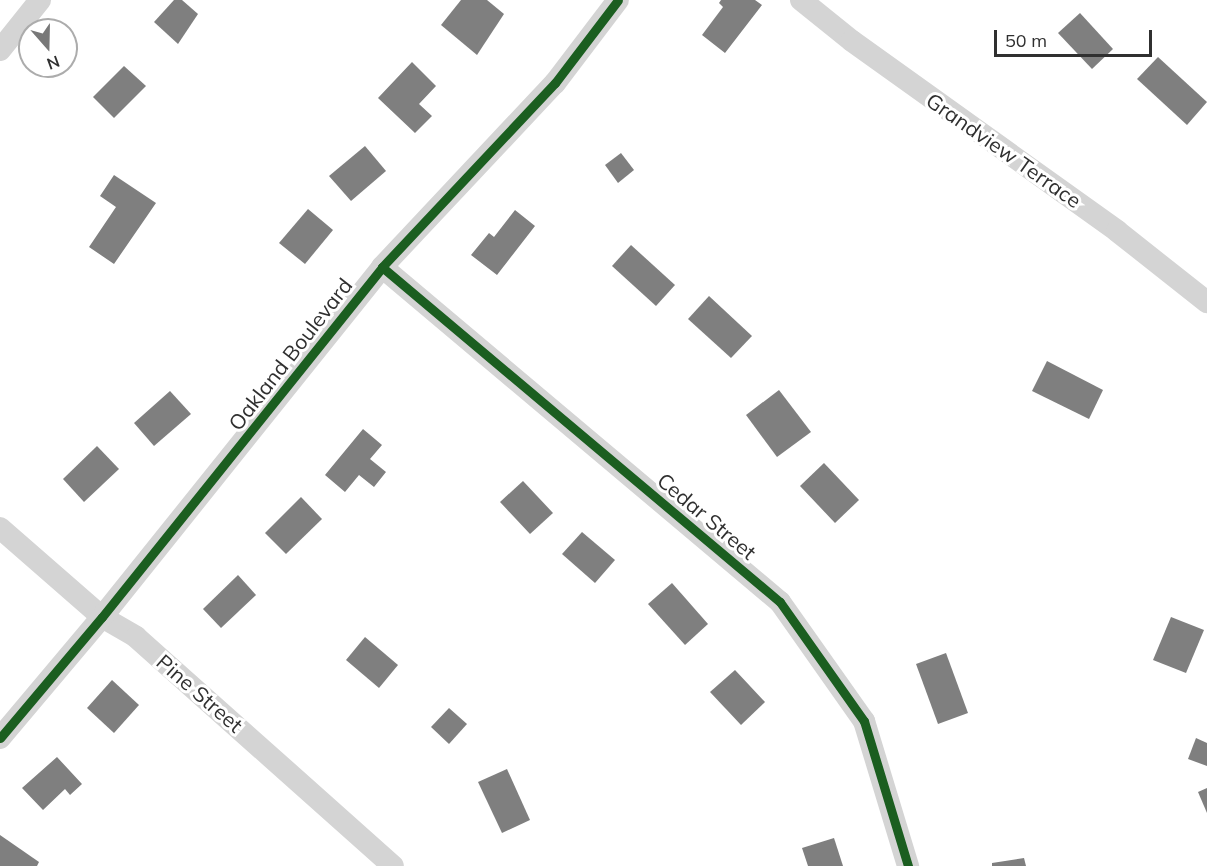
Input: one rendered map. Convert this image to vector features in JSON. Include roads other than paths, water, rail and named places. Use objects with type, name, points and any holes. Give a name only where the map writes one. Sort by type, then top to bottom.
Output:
[{"type":"street","points":[[0,50],[40,0]]},
{"type":"street","name":"Oakland Boulevard","points":[[0,738],[102,617],[382,267],[555,83],[618,0]]},
{"type":"street","name":"Grandview Terrace","points":[[801,0],[852,41],[1117,231],[1207,302]]},
{"type":"street","name":"Cedar Street","points":[[382,267],[780,602],[864,721],[908,866]]},
{"type":"street","name":"Pine Street","points":[[0,528],[102,617],[136,637],[393,866]]}]
